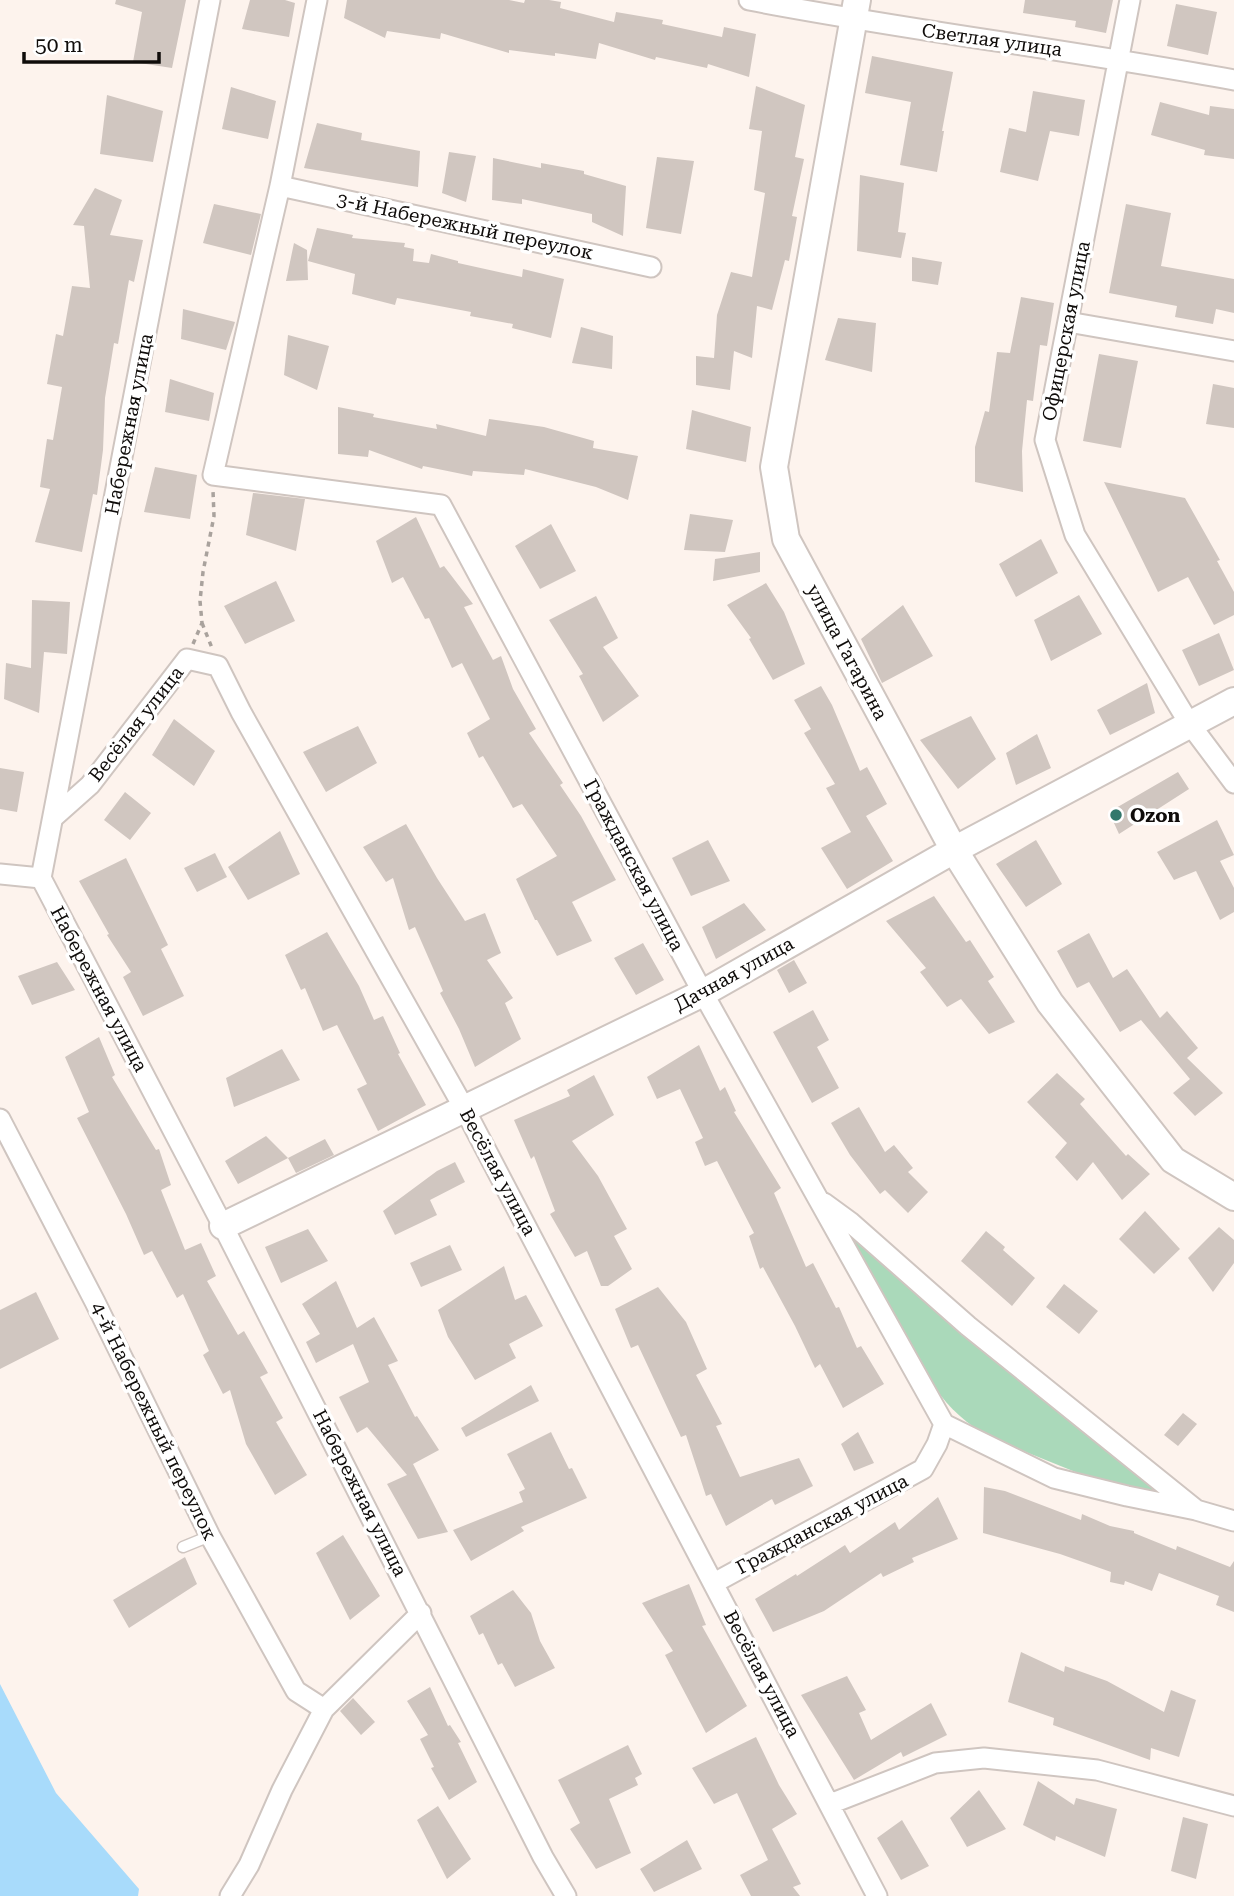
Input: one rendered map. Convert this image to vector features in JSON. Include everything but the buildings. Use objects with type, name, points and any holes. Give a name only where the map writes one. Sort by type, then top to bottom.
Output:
[{"type":"main road","name":"улица Гагарина","points":[[855,10],[774,467],[786,538],[954,850],[1050,1003],[1174,1160],[1234,1197]]},
{"type":"main road","name":"Дачная улица","points":[[223,1226],[703,993],[954,850],[1234,701]]},
{"type":"street","name":"Набережная улица","points":[[210,0],[41,878],[223,1226],[543,1857],[566,1896]]},
{"type":"street","points":[[213,475],[280,186],[317,0]]},
{"type":"street","name":"Светлая улица","points":[[749,0],[855,10],[1234,80]]},
{"type":"street","name":"Офицерская улица","points":[[1130,0],[1045,440],[1075,535],[1189,723],[1234,783]]},
{"type":"street","name":"3-й Набережный переулок","points":[[280,186],[651,267]]},
{"type":"street","points":[[1068,322],[1234,351]]},
{"type":"street","name":"Гражданская улица","points":[[213,475],[441,505],[703,993],[944,1424],[937,1444],[923,1469],[714,1583]]},
{"type":"street","name":"Весёлая улица","points":[[54,817],[90,785],[187,659],[218,666],[241,712],[464,1108],[877,1896]]},
{"type":"street","points":[[0,874],[41,878]]},
{"type":"street","name":"4-й Набережный переулок","points":[[0,1119],[95,1302],[210,1536],[296,1691],[324,1709]]},
{"type":"street","points":[[817,1198],[850,1222],[968,1326],[1196,1510]]},
{"type":"street","points":[[944,1424],[1054,1478],[1234,1521]]},
{"type":"street","points":[[230,1896],[249,1865],[282,1790],[324,1709],[421,1613]]},
{"type":"street","points":[[830,1804],[935,1763],[984,1758],[1097,1770],[1234,1806]]},
{"type":"lane","points":[[183,1547],[210,1536]]},
{"type":"path","points":[[187,659],[202,624],[202,572],[214,516],[213,475]]},
{"type":"green space","points":[[842,1224],[1172,1495],[1120,1490],[989,1437],[966,1421],[935,1388]]},
{"type":"water","points":[[0,1684],[56,1793],[139,1889],[138,1896],[0,1896]]},
{"type":"place","name":"Ozon","points":[[1116,815]]}]
